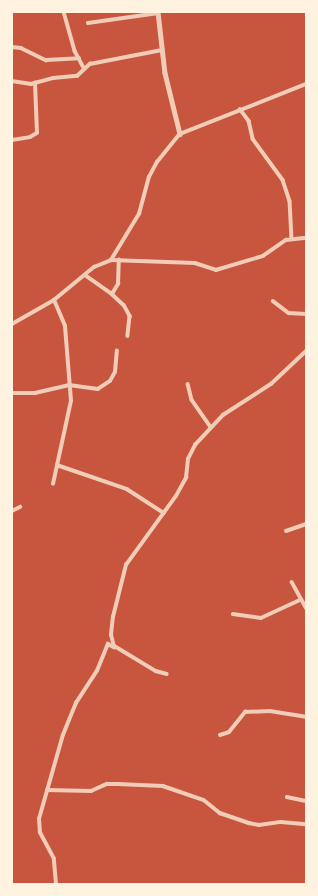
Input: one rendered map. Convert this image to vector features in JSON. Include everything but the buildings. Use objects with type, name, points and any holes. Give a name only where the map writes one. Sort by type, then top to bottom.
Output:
[{"type":"street","points":[[64,12],[78,58],[84,68]]},
{"type":"street","points":[[88,23],[158,12],[162,50],[180,134]]},
{"type":"street","points":[[12,47],[21,48],[46,60],[78,58]]},
{"type":"street","points":[[12,82],[35,83],[53,78],[77,76],[90,64],[162,50]]},
{"type":"street","points":[[12,140],[30,137],[37,132],[35,83]]},
{"type":"street","points":[[111,260],[140,214],[157,162],[180,134],[306,84]]},
{"type":"street","points":[[240,109],[249,121],[253,139],[283,180],[290,201],[292,238]]},
{"type":"street","points":[[12,324],[54,300],[98,265],[111,260],[195,263],[216,270],[256,259],[292,238],[306,238]]},
{"type":"street","points":[[112,294],[118,284],[119,260]]},
{"type":"street","points":[[84,275],[112,294],[127,310],[130,316],[128,336]]},
{"type":"street","points":[[53,484],[71,406],[65,326],[54,300]]},
{"type":"street","points":[[273,301],[289,313],[306,314]]},
{"type":"street","points":[[12,393],[35,393],[69,385],[85,389],[105,386],[115,372],[117,350]]},
{"type":"street","points":[[114,647],[110,635],[126,565],[164,513],[186,478],[192,450],[223,415],[272,384],[306,351]]},
{"type":"street","points":[[188,384],[192,400],[211,427]]},
{"type":"street","points":[[57,465],[127,489],[164,513]]},
{"type":"street","points":[[12,511],[20,507]]},
{"type":"street","points":[[286,531],[306,524]]},
{"type":"street","points":[[292,582],[300,600],[306,607]]},
{"type":"street","points":[[233,614],[261,618],[300,600]]},
{"type":"street","points":[[110,639],[114,647]]},
{"type":"street","points":[[56,884],[54,859],[40,833],[39,824],[63,735],[76,703],[97,671],[108,644],[156,671],[167,674]]},
{"type":"street","points":[[220,734],[229,732],[245,712],[270,711],[306,717]]},
{"type":"street","points":[[47,790],[91,791],[107,784],[163,786],[204,800],[220,813],[249,823],[259,825],[281,822],[306,824]]},
{"type":"street","points":[[287,797],[306,801]]}]
